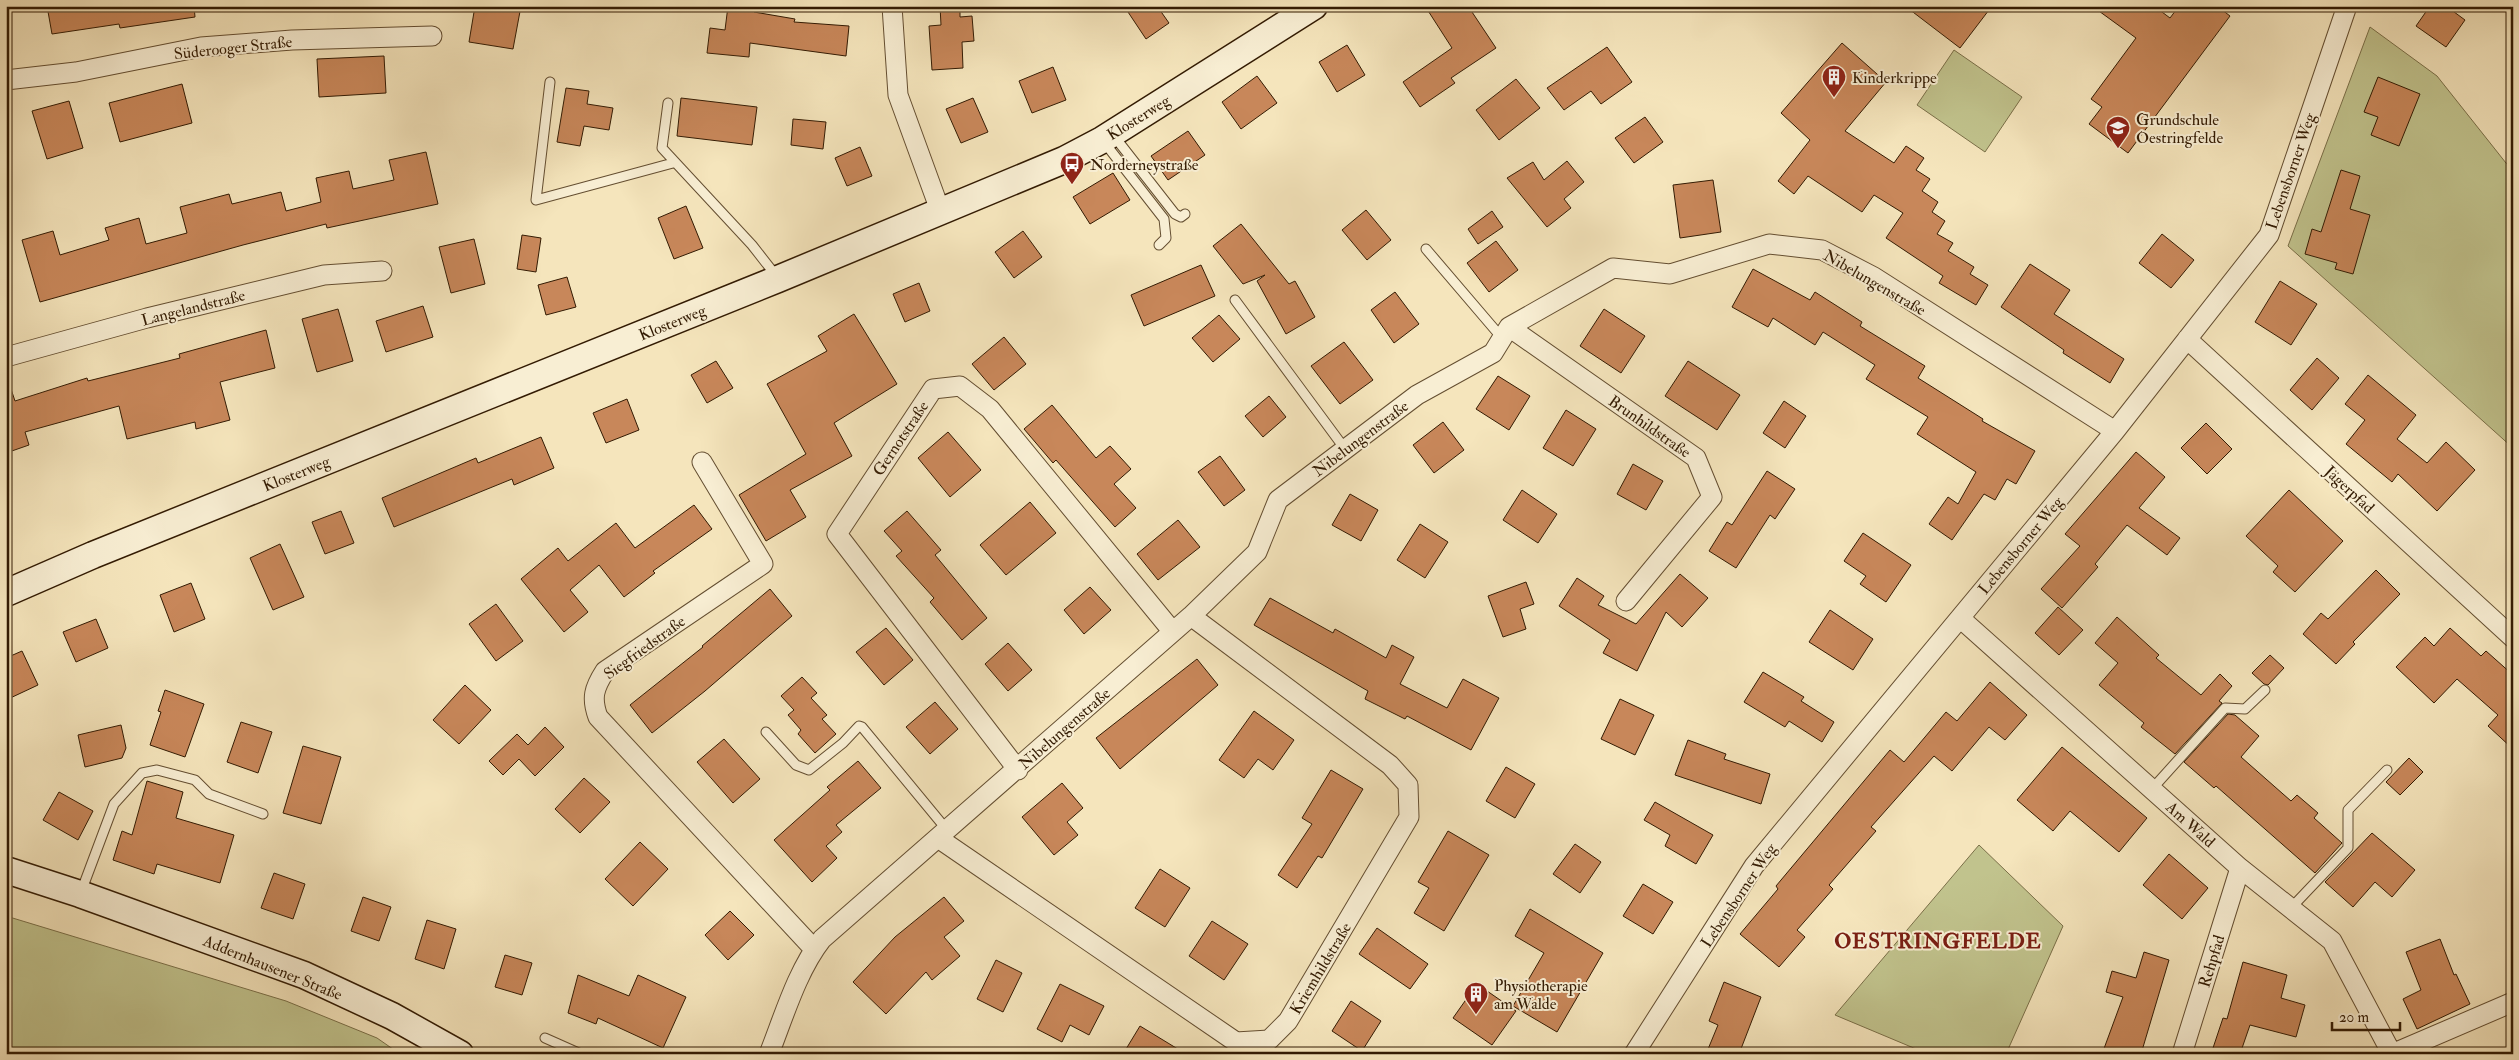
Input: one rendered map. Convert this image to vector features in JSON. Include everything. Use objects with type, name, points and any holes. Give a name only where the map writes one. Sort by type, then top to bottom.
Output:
[{"type":"street","points":[[892,6],[898,95],[942,213]]},
{"type":"street","name":"Klosterweg","points":[[6,594],[93,555],[942,213],[1056,164],[1107,137],[1314,6]]},
{"type":"street","name":"Lebensborner Weg","points":[[1634,1054],[1754,866],[2115,431],[2269,235],[2347,6]]},
{"type":"street","name":"Süderooger Straße","points":[[6,80],[76,72],[201,46],[292,40],[432,36]]},
{"type":"street","name":"Nibelungenstraße","points":[[769,1054],[814,949],[822,939],[1018,770],[1191,616],[1257,552],[1278,500],[1417,395],[1493,353],[1506,332],[1613,268],[1670,274],[1769,244],[1822,250],[1874,277],[2115,431]]},
{"type":"street","name":"Langelandstraße","points":[[6,357],[147,318],[324,275],[382,271]]},
{"type":"street","name":"Brunhildstraße","points":[[1506,332],[1696,458],[1712,497],[1626,601]]},
{"type":"street","name":"Jägerpfad","points":[[2187,339],[2513,638]]},
{"type":"street","name":"Gernotstraße","points":[[1018,770],[836,534],[933,389],[960,386],[990,409],[1174,632]]},
{"type":"street","name":"Siegfriedstraße","points":[[702,462],[763,564],[604,672],[595,686],[593,703],[598,717],[814,949]]},
{"type":"street","name":"Kriemhildstraße","points":[[942,834],[1236,1042],[1269,1040],[1288,1021],[1409,817],[1408,785],[1390,765],[1191,616]]},
{"type":"street","name":"Am Wald","points":[[1960,618],[2240,868],[2332,941],[2392,1054],[2513,1002]]},
{"type":"street","name":"Rehpfad","points":[[2182,1054],[2240,868]]},
{"type":"street","name":"Addernhausener Straße","points":[[6,870],[80,894],[304,975],[392,1016],[460,1054]]},
{"type":"lane","points":[[550,82],[536,200],[674,163]]},
{"type":"lane","points":[[668,103],[662,148],[752,245],[778,279]]},
{"type":"lane","points":[[1107,137],[1175,214],[1181,218],[1185,214]]},
{"type":"lane","points":[[1107,137],[1164,219],[1166,238],[1159,245]]},
{"type":"lane","points":[[1426,249],[1506,332]]},
{"type":"lane","points":[[1235,300],[1346,449]]},
{"type":"lane","points":[[2152,789],[2225,708],[2245,709],[2265,690]]},
{"type":"lane","points":[[766,732],[796,764],[809,770],[843,743],[859,726],[862,727],[942,834]]},
{"type":"lane","points":[[80,894],[114,804],[142,773],[157,770],[195,780],[209,794],[263,814]]},
{"type":"lane","points":[[2291,908],[2348,848],[2348,810],[2387,770]]},
{"type":"lane","points":[[545,1038],[581,1054]]},
{"type":"green space","points":[[2370,27],[2437,76],[2506,163],[2513,168],[2513,448],[2288,246]]},
{"type":"green space","points":[[1954,50],[2022,97],[1985,152],[1917,105]]},
{"type":"green space","points":[[1979,845],[2063,926],[2006,1054],[1928,1054],[1835,1015]]},
{"type":"green space","points":[[6,916],[286,1001],[377,1038],[400,1054],[6,1054]]},
{"type":"building","points":[[47,6],[194,6],[195,17],[120,28],[119,24],[52,34]]},
{"type":"building","points":[[475,6],[521,6],[513,49],[469,42]]},
{"type":"building","points":[[728,6],[755,6],[754,12],[795,19],[794,22],[849,26],[846,56],[750,43],[749,57],[707,53],[710,28],[725,30]]},
{"type":"building","points":[[940,6],[960,6],[960,17],[972,16],[974,41],[962,42],[963,68],[932,70],[929,26],[941,25]]},
{"type":"building","points":[[1124,6],[1157,6],[1169,23],[1146,39]]},
{"type":"building","points":[[1425,6],[1468,6],[1496,48],[1451,78],[1455,83],[1420,107],[1403,82],[1452,48]]},
{"type":"building","points":[[1905,6],[1992,6],[1960,48]]},
{"type":"building","points":[[2092,6],[2154,6],[2170,18],[2179,6],[2217,6],[2230,16],[2128,153],[2089,124],[2102,107],[2091,99],[2136,38]]},
{"type":"building","points":[[2430,6],[2446,6],[2465,20],[2446,47],[2416,26]]},
{"type":"building","points":[[1842,43],[1886,82],[1845,131],[1894,163],[1906,146],[1924,158],[1916,170],[1930,179],[1922,191],[1938,202],[1932,212],[1945,221],[1937,234],[1953,243],[1948,251],[1974,267],[1970,274],[1988,285],[1976,305],[1939,283],[1943,276],[1886,238],[1903,213],[1874,195],[1862,212],[1808,176],[1794,194],[1778,181],[1810,140],[1781,113]]},
{"type":"building","points":[[1347,45],[1365,75],[1337,92],[1319,62]]},
{"type":"building","points":[[1607,47],[1632,82],[1601,104],[1591,91],[1564,110],[1547,88]]},
{"type":"building","points":[[384,56],[386,93],[319,97],[317,59]]},
{"type":"building","points":[[1053,67],[1066,100],[1032,113],[1019,81]]},
{"type":"building","points":[[1257,76],[1277,103],[1241,129],[1222,102]]},
{"type":"building","points":[[2378,77],[2420,94],[2399,146],[2371,135],[2378,117],[2364,112]]},
{"type":"building","points":[[1516,79],[1540,108],[1499,140],[1476,110]]},
{"type":"building","points":[[182,84],[192,123],[120,142],[109,103]]},
{"type":"building","points":[[566,88],[589,91],[587,104],[613,108],[609,130],[584,126],[580,146],[557,142]]},
{"type":"building","points":[[681,98],[757,107],[752,145],[677,136]]},
{"type":"building","points":[[973,98],[988,132],[961,143],[946,109]]},
{"type":"building","points":[[69,101],[83,148],[47,159],[32,111]]},
{"type":"building","points":[[1645,117],[1663,142],[1634,163],[1615,138]]},
{"type":"building","points":[[793,119],[826,122],[823,149],[791,145]]},
{"type":"building","points":[[1188,131],[1205,155],[1168,180],[1151,156]]},
{"type":"building","points":[[860,147],[872,176],[847,186],[835,158]]},
{"type":"building","points":[[426,152],[438,204],[327,228],[326,224],[243,245],[40,302],[22,240],[53,231],[60,255],[109,240],[105,228],[139,218],[146,244],[187,233],[180,207],[229,194],[232,204],[281,192],[286,211],[321,202],[316,178],[349,171],[353,189],[394,180],[389,160]]},
{"type":"building","points":[[1567,161],[1584,182],[1564,199],[1571,208],[1547,227],[1507,178],[1533,162],[1544,180]]},
{"type":"building","points":[[2341,170],[2360,176],[2350,209],[2370,215],[2353,274],[2335,269],[2337,263],[2305,254],[2312,229],[2321,232]]},
{"type":"building","points":[[1113,173],[1130,200],[1090,224],[1073,197]]},
{"type":"building","points":[[1713,180],[1721,232],[1680,238],[1673,185]]},
{"type":"building","points":[[686,206],[703,248],[674,259],[658,218]]},
{"type":"building","points":[[1366,210],[1391,240],[1367,260],[1342,230]]},
{"type":"building","points":[[1492,211],[1503,227],[1478,244],[1468,229]]},
{"type":"building","points":[[1241,224],[1289,284],[1295,281],[1315,317],[1286,334],[1257,281],[1265,275],[1243,284],[1213,246]]},
{"type":"building","points":[[1023,231],[1042,257],[1014,278],[995,252]]},
{"type":"building","points":[[2162,234],[2194,260],[2171,288],[2139,263]]},
{"type":"building","points":[[522,235],[541,238],[536,272],[517,269]]},
{"type":"building","points":[[474,239],[485,284],[451,293],[439,247]]},
{"type":"building","points":[[1496,241],[1518,270],[1489,292],[1467,263]]},
{"type":"building","points":[[2030,264],[2070,290],[2054,314],[2124,359],[2110,383],[2063,353],[2064,350],[2001,307]]},
{"type":"building","points":[[1201,265],[1215,296],[1144,326],[1131,295]]},
{"type":"building","points":[[1753,269],[1810,300],[1815,292],[1862,322],[1860,326],[1925,366],[1918,378],[1983,419],[1982,421],[2035,451],[2016,484],[2007,479],[1995,500],[1984,494],[1952,540],[1929,524],[1948,497],[1958,504],[1976,472],[1917,434],[1928,417],[1866,379],[1875,365],[1823,332],[1815,345],[1773,318],[1768,327],[1732,307]]},
{"type":"building","points":[[567,277],[576,307],[546,315],[538,285]]},
{"type":"building","points":[[2280,281],[2317,304],[2291,345],[2255,322]]},
{"type":"building","points":[[919,283],[930,311],[905,322],[893,294]]},
{"type":"building","points":[[1395,292],[1419,324],[1394,343],[1371,310]]},
{"type":"building","points":[[423,306],[433,337],[386,352],[376,321]]},
{"type":"building","points":[[338,309],[353,361],[317,372],[302,319]]},
{"type":"building","points":[[1604,309],[1645,336],[1621,373],[1580,346]]},
{"type":"building","points":[[854,314],[897,384],[834,423],[852,456],[790,490],[806,517],[766,541],[739,495],[806,454],[767,384],[827,351],[818,336]]},
{"type":"building","points":[[1219,315],[1240,339],[1213,362],[1192,338]]},
{"type":"building","points":[[266,330],[275,368],[220,382],[230,420],[196,429],[195,422],[127,439],[119,406],[25,432],[29,445],[6,453],[6,387],[10,386],[15,401],[87,378],[88,381],[180,358],[179,354]]},
{"type":"building","points":[[1004,337],[1026,364],[994,390],[972,364]]},
{"type":"building","points":[[1344,342],[1373,380],[1340,404],[1311,366]]},
{"type":"building","points":[[2317,358],[2339,378],[2312,410],[2290,390]]},
{"type":"building","points":[[716,361],[733,388],[707,403],[691,375]]},
{"type":"building","points":[[1688,361],[1740,395],[1717,430],[1665,396]]},
{"type":"building","points":[[2368,375],[2416,415],[2397,439],[2427,463],[2446,442],[2475,470],[2437,511],[2398,474],[2392,482],[2346,444],[2365,420],[2345,404]]},
{"type":"building","points":[[1498,376],[1530,396],[1509,430],[1476,409]]},
{"type":"building","points":[[1269,396],[1286,417],[1263,437],[1245,416]]},
{"type":"building","points":[[627,399],[639,430],[606,443],[593,413]]},
{"type":"building","points":[[1784,401],[1806,416],[1785,448],[1763,433]]},
{"type":"building","points":[[1052,405],[1096,458],[1110,446],[1131,469],[1114,484],[1136,508],[1115,527],[1056,460],[1053,463],[1024,429]]},
{"type":"building","points":[[1566,410],[1596,429],[1573,466],[1543,448]]},
{"type":"building","points":[[1443,422],[1464,450],[1434,473],[1413,445]]},
{"type":"building","points":[[2206,423],[2232,449],[2207,474],[2181,448]]},
{"type":"building","points":[[948,432],[981,470],[950,497],[918,458]]},
{"type":"building","points":[[541,437],[554,468],[514,485],[512,479],[394,527],[382,498],[476,458],[478,463]]},
{"type":"building","points":[[2136,452],[2165,477],[2139,508],[2180,538],[2167,555],[2127,525],[2095,564],[2098,567],[2062,608],[2041,589],[2080,546],[2065,534]]},
{"type":"building","points":[[1220,456],[1245,490],[1224,506],[1198,472]]},
{"type":"building","points":[[1633,464],[1663,481],[1646,510],[1617,494]]},
{"type":"building","points":[[1767,471],[1795,489],[1775,519],[1770,515],[1736,568],[1709,551],[1727,522],[1732,525]]},
{"type":"building","points":[[1522,490],[1557,514],[1538,543],[1503,520]]},
{"type":"building","points":[[2289,490],[2343,541],[2295,592],[2273,572],[2278,566],[2246,536]]},
{"type":"building","points":[[1350,494],[1378,510],[1361,541],[1332,525]]},
{"type":"building","points":[[1030,502],[1056,533],[1006,575],[980,545]]},
{"type":"building","points":[[694,505],[712,529],[653,571],[655,573],[624,597],[599,565],[570,590],[588,612],[564,632],[521,579],[558,548],[568,561],[616,523],[635,548]]},
{"type":"building","points":[[341,511],[354,543],[325,554],[312,522]]},
{"type":"building","points":[[907,511],[941,550],[935,555],[987,618],[962,640],[930,602],[934,598],[896,556],[902,551],[884,531]]},
{"type":"building","points":[[1178,520],[1200,547],[1158,580],[1137,554]]},
{"type":"building","points":[[1420,524],[1448,542],[1425,578],[1397,560]]},
{"type":"building","points":[[1863,533],[1911,565],[1886,602],[1860,584],[1866,576],[1844,561]]},
{"type":"building","points":[[280,544],[304,597],[273,610],[250,558]]},
{"type":"building","points":[[2376,570],[2400,594],[2353,642],[2355,644],[2336,664],[2303,634],[2321,613],[2328,619]]},
{"type":"building","points":[[1680,574],[1708,598],[1682,627],[1666,612],[1637,671],[1603,653],[1610,640],[1559,606],[1577,578],[1604,596],[1598,605],[1636,624]]},
{"type":"building","points":[[1526,582],[1534,604],[1520,609],[1526,629],[1503,637],[1488,596]]},
{"type":"building","points":[[191,583],[205,619],[174,632],[160,595]]},
{"type":"building","points":[[1090,587],[1111,610],[1084,634],[1064,610]]},
{"type":"building","points":[[770,589],[792,616],[705,691],[652,733],[630,705],[703,647]]},
{"type":"building","points":[[1270,598],[1333,633],[1335,629],[1386,658],[1392,645],[1414,657],[1400,684],[1447,708],[1463,679],[1499,698],[1471,750],[1407,716],[1405,719],[1365,699],[1368,691],[1254,625]]},
{"type":"building","points":[[496,604],[523,641],[496,661],[469,624]]},
{"type":"building","points":[[2058,607],[2083,630],[2059,655],[2035,633]]},
{"type":"building","points":[[1830,610],[1873,639],[1853,670],[1809,642]]},
{"type":"building","points":[[2117,617],[2159,655],[2156,658],[2201,695],[2220,674],[2232,686],[2219,701],[2222,703],[2175,754],[2141,727],[2144,723],[2099,685],[2118,663],[2095,643]]},
{"type":"building","points":[[96,619],[108,648],[76,662],[63,632]]},
{"type":"building","points":[[886,628],[913,660],[884,685],[856,652]]},
{"type":"building","points":[[2450,628],[2481,656],[2486,651],[2513,675],[2513,749],[2488,726],[2498,715],[2457,679],[2434,703],[2396,667],[2425,637],[2434,646]]},
{"type":"building","points":[[1008,643],[1032,670],[1008,691],[985,664]]},
{"type":"building","points":[[22,651],[38,685],[6,700],[6,658]]},
{"type":"building","points":[[2270,655],[2284,668],[2268,685],[2264,684],[2252,673]]},
{"type":"building","points":[[1197,659],[1218,685],[1120,769],[1096,738]]},
{"type":"building","points":[[1763,672],[1804,697],[1801,701],[1834,722],[1822,742],[1789,721],[1785,727],[1744,702]]},
{"type":"building","points":[[802,677],[817,693],[811,698],[827,715],[822,719],[836,734],[815,753],[798,734],[801,730],[788,715],[794,710],[781,696]]},
{"type":"building","points":[[1990,682],[2027,715],[2005,740],[1989,727],[1952,771],[1934,756],[1871,827],[1876,831],[1829,885],[1833,889],[1797,930],[1805,937],[1779,967],[1740,934],[1778,889],[1776,886],[1890,750],[1904,762],[1946,712],[1957,721]]},
{"type":"building","points":[[465,685],[491,710],[459,744],[433,720]]},
{"type":"building","points":[[165,690],[204,704],[185,757],[150,745],[161,712],[158,711]]},
{"type":"building","points":[[1620,699],[1654,715],[1635,755],[1601,739]]},
{"type":"building","points":[[935,702],[958,729],[930,754],[906,727]]},
{"type":"building","points":[[1254,711],[1294,740],[1273,770],[1258,759],[1244,778],[1219,760]]},
{"type":"building","points":[[2228,714],[2235,715],[2259,736],[2241,757],[2291,801],[2297,795],[2318,813],[2314,818],[2342,843],[2315,873],[2216,786],[2214,788],[2184,762]]},
{"type":"building","points":[[241,722],[272,732],[258,773],[227,762]]},
{"type":"building","points":[[121,725],[126,748],[122,758],[85,767],[78,735]]},
{"type":"building","points":[[545,727],[564,747],[535,776],[519,759],[503,775],[489,761],[517,734],[528,745]]},
{"type":"building","points":[[724,739],[760,779],[733,803],[697,762]]},
{"type":"building","points":[[1688,740],[1726,754],[1724,759],[1770,774],[1761,804],[1675,775]]},
{"type":"building","points":[[303,746],[341,757],[321,824],[283,813]]},
{"type":"building","points":[[2062,747],[2147,818],[2119,852],[2070,811],[2053,831],[2017,800]]},
{"type":"building","points":[[2409,758],[2423,772],[2400,795],[2386,782]]},
{"type":"building","points":[[858,761],[881,788],[836,825],[842,832],[826,846],[837,858],[812,882],[774,840],[830,790],[827,787]]},
{"type":"building","points":[[1506,767],[1535,784],[1515,818],[1486,801]]},
{"type":"building","points":[[1331,770],[1363,789],[1322,858],[1318,856],[1297,888],[1278,875],[1312,824],[1302,818]]},
{"type":"building","points":[[584,778],[610,802],[580,833],[555,809]]},
{"type":"building","points":[[147,781],[183,792],[176,818],[234,835],[220,883],[157,864],[154,874],[113,860],[122,831],[132,835]]},
{"type":"building","points":[[1062,783],[1083,808],[1067,822],[1078,835],[1054,855],[1022,817]]},
{"type":"building","points":[[59,792],[93,811],[78,840],[43,820]]},
{"type":"building","points":[[1655,802],[1713,835],[1696,864],[1665,846],[1670,835],[1644,820]]},
{"type":"building","points":[[1448,831],[1489,855],[1444,931],[1414,913],[1429,888],[1418,882]]},
{"type":"building","points":[[2372,833],[2415,870],[2392,897],[2375,882],[2353,907],[2325,882]]},
{"type":"building","points":[[640,842],[668,869],[633,906],[605,879]]},
{"type":"building","points":[[1575,844],[1601,862],[1580,893],[1553,874]]},
{"type":"building","points":[[2169,854],[2208,888],[2182,919],[2143,885]]},
{"type":"building","points":[[1160,869],[1190,888],[1165,927],[1135,908]]},
{"type":"building","points":[[274,873],[305,884],[293,919],[261,908]]},
{"type":"building","points":[[1643,884],[1673,902],[1653,934],[1623,916]]},
{"type":"building","points":[[363,897],[391,907],[379,941],[351,931]]},
{"type":"building","points":[[944,897],[964,921],[944,937],[960,956],[932,980],[926,972],[886,1014],[853,982],[895,937]]},
{"type":"building","points":[[1530,909],[1603,953],[1557,1032],[1513,1006],[1544,953],[1515,936]]},
{"type":"building","points":[[730,911],[754,935],[728,960],[705,935]]},
{"type":"building","points":[[427,920],[456,929],[444,969],[415,959]]},
{"type":"building","points":[[1212,921],[1248,944],[1224,980],[1189,956]]},
{"type":"building","points":[[1377,928],[1428,964],[1410,989],[1359,954]]},
{"type":"building","points":[[2440,939],[2454,975],[2456,974],[2470,1004],[2417,1029],[2403,999],[2421,990],[2406,952]]},
{"type":"building","points":[[2144,952],[2169,960],[2141,1054],[2102,1054],[2123,997],[2106,992],[2112,971],[2136,978]]},
{"type":"building","points":[[505,955],[532,963],[522,995],[495,987]]},
{"type":"building","points":[[996,960],[1022,973],[1003,1012],[977,999]]},
{"type":"building","points":[[2243,962],[2287,975],[2281,998],[2305,1005],[2296,1037],[2250,1025],[2240,1054],[2211,1054],[2223,1018],[2227,1019]]},
{"type":"building","points":[[578,975],[629,996],[638,975],[686,997],[663,1048],[598,1018],[596,1024],[568,1013]]},
{"type":"building","points":[[1724,982],[1761,997],[1739,1054],[1706,1054],[1718,1025],[1709,1021]]},
{"type":"building","points":[[1060,984],[1104,1006],[1089,1035],[1070,1025],[1062,1042],[1037,1029]]},
{"type":"building","name":"Physiotherapie am Walde","points":[[1477,984],[1516,1011],[1492,1045],[1453,1018]]},
{"type":"building","points":[[1351,1001],[1381,1021],[1362,1051],[1332,1031]]},
{"type":"building","points":[[1140,1026],[1186,1054],[1123,1054]]},
{"type":"place","name":"Kinderkrippe","points":[[1834,98]]},
{"type":"place","name":"Grundschule Oestringfelde","points":[[2118,149]]},
{"type":"place","name":"Norderneystraße","points":[[1072,185]]},
{"type":"place","name":"Physiotherapie am Walde","points":[[1476,1015]]},
{"type":"district","name":"OESTRINGFELDE","points":[[1938,941]]}]
